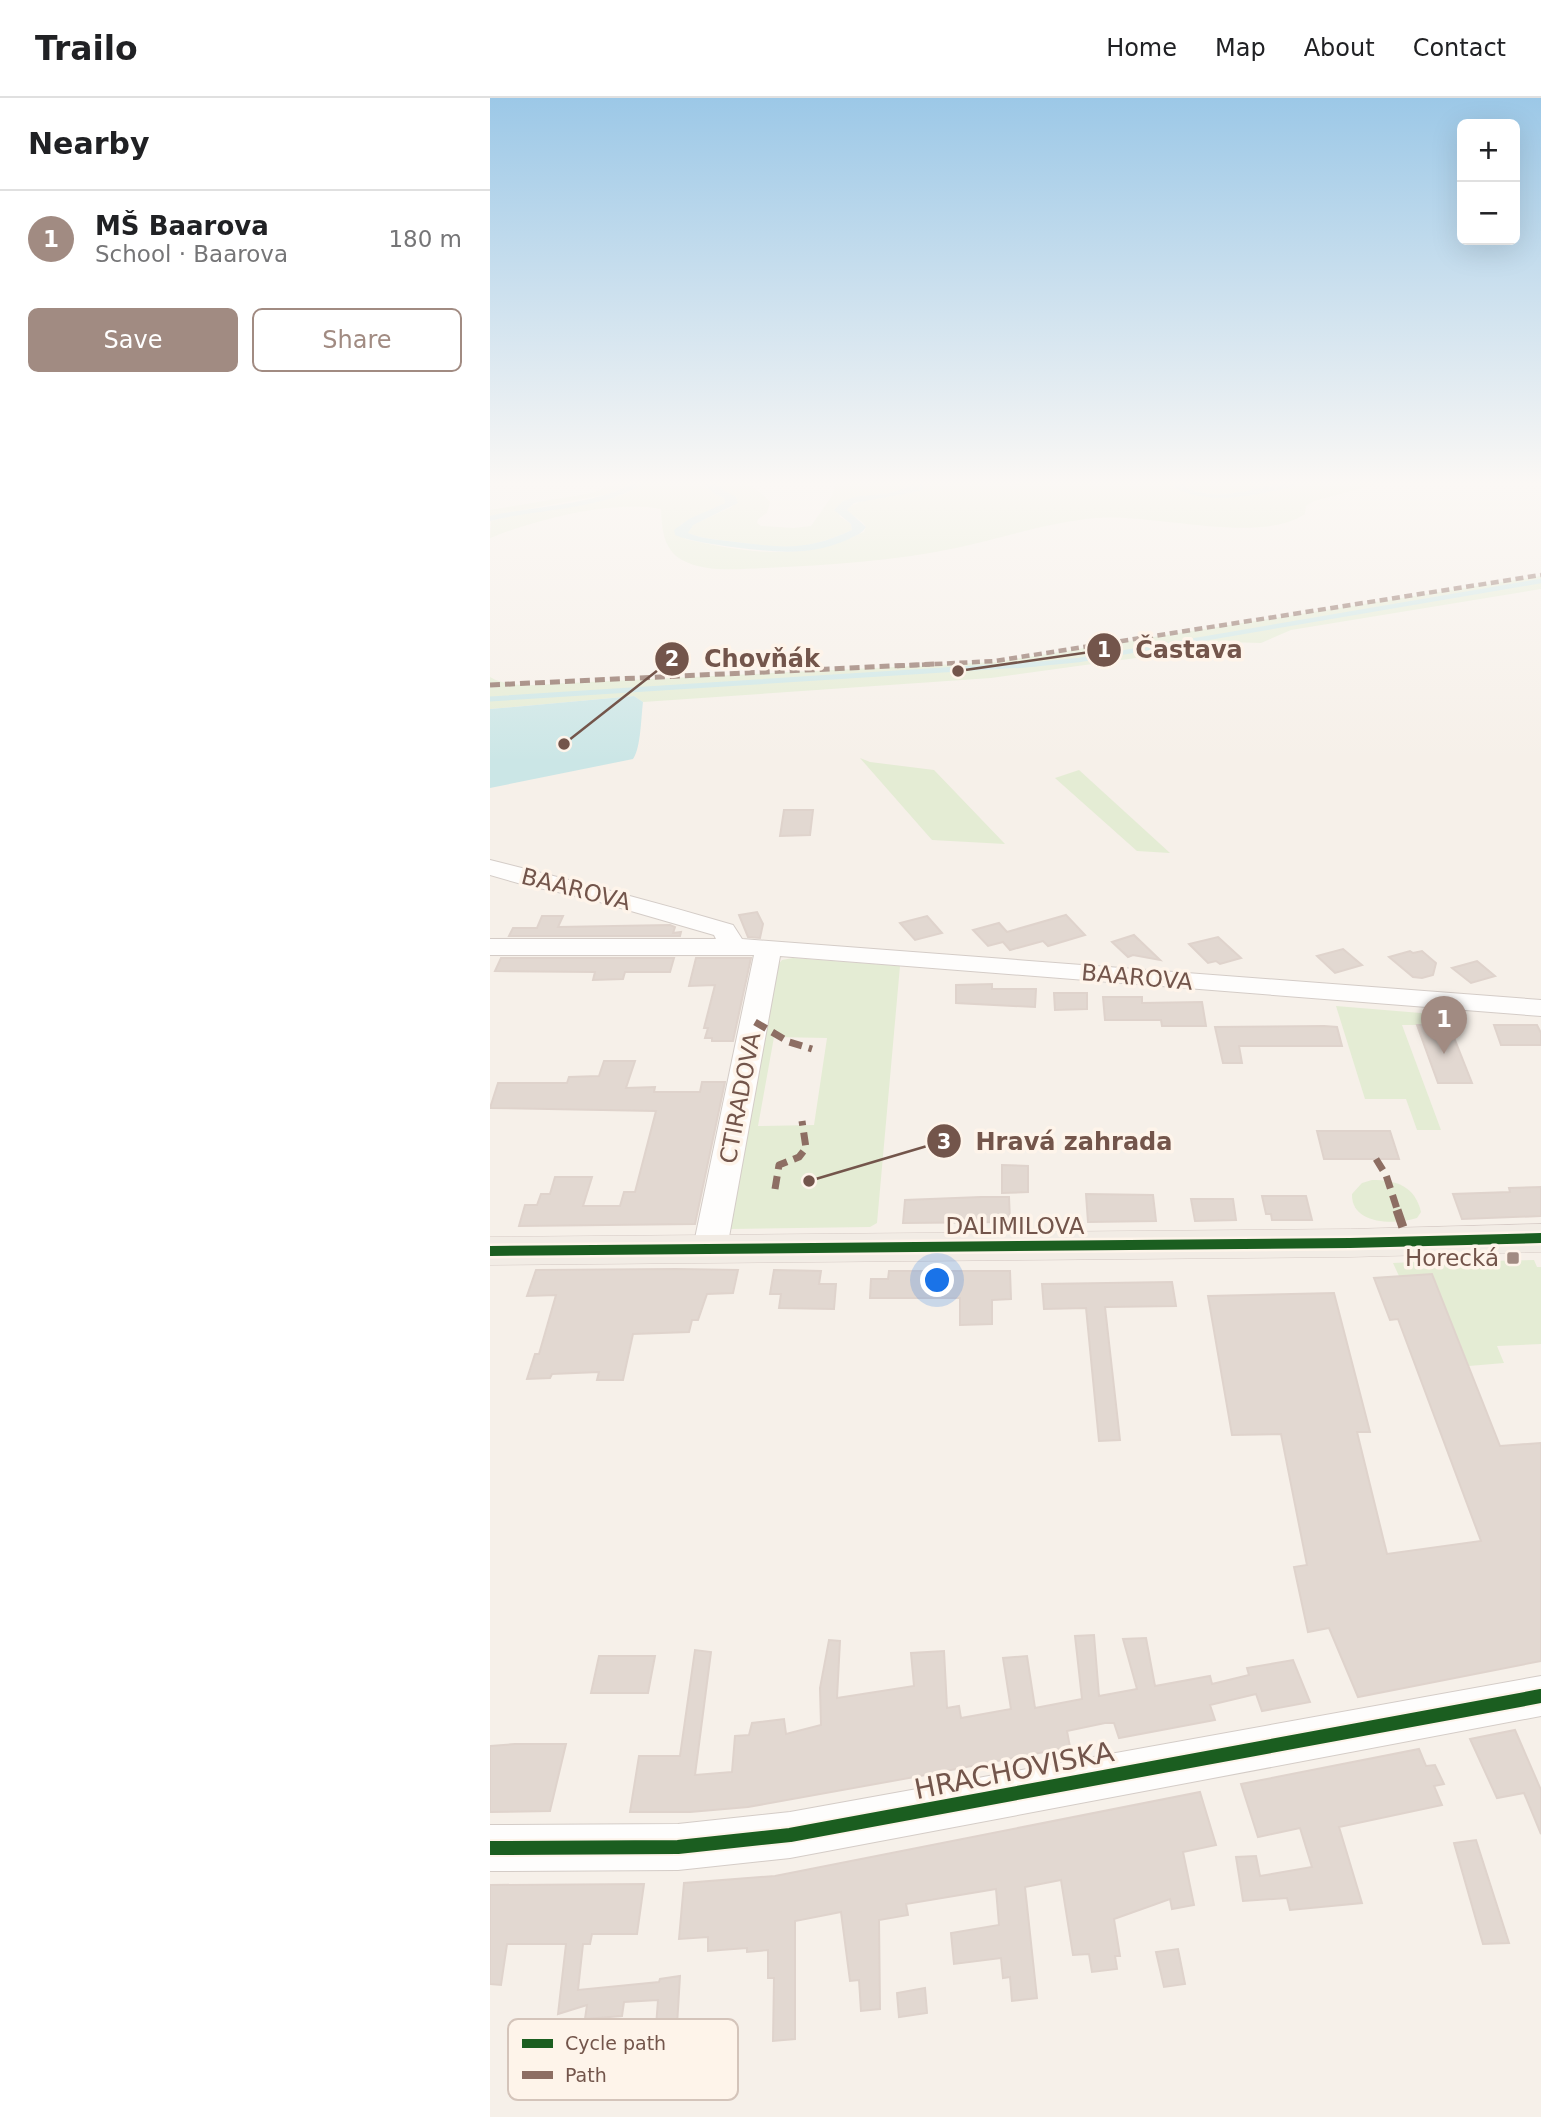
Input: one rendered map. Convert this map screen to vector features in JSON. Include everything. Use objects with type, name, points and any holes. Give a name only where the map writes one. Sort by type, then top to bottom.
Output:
[{"type":"main road","name":"DALIMILOVA","points":[[490,1251],[1350,1243],[1541,1238]]},
{"type":"street","name":"BAAROVA","points":[[490,867],[525,878],[590,891],[724,930],[733,947]]},
{"type":"street","name":"BAAROVA","points":[[490,947],[769,947],[1541,1008]]},
{"type":"street","name":"CTIRADOVA","points":[[710,1248],[769,947]]},
{"type":"street","name":"HRACHOVISKA","points":[[490,1848],[678,1847],[790,1835],[1541,1696]]},
{"type":"green space","points":[[1541,576],[1541,589],[1291,630],[1261,643],[1227,642],[1165,654],[991,678],[643,702],[634,696],[490,709],[490,677],[508,684],[539,685],[995,662]]},
{"type":"green space","points":[[860,758],[870,762],[934,770],[1005,844],[932,840]]},
{"type":"green space","points":[[1079,770],[1170,853],[1137,851],[1055,778]]},
{"type":"green space","points":[[793,958],[900,966],[877,1223],[870,1227],[729,1229],[775,968],[782,960]],"holes":[[[774,1037],[827,1038],[814,1125],[758,1126]]]},
{"type":"green space","points":[[1336,1006],[1445,1015],[1449,1025],[1402,1025],[1441,1130],[1417,1130],[1406,1099],[1365,1099]]},
{"type":"green space","points":[[1372,1180],[1389,1181],[1409,1190],[1421,1212],[1417,1218],[1387,1222],[1366,1217],[1359,1212],[1352,1194],[1362,1183]]},
{"type":"green space","points":[[1534,1260],[1537,1267],[1541,1267],[1541,1344],[1497,1346],[1504,1363],[1469,1366],[1432,1275],[1399,1276],[1393,1263],[1414,1262],[1417,1269],[1432,1268],[1430,1262]]},
{"type":"water","points":[[634,696],[643,702],[639,740],[633,759],[490,788],[490,709]]},
{"type":"building","points":[[784,810],[813,810],[810,835],[780,836]]},
{"type":"building","points":[[757,912],[763,924],[760,938],[748,937],[739,915]]},
{"type":"building","points":[[1066,915],[1085,935],[1048,946],[1043,941],[1010,950],[1003,942],[988,946],[973,930],[999,923],[1007,932]]},
{"type":"building","points":[[542,916],[563,916],[558,927],[670,925],[675,927],[673,933],[681,932],[680,936],[509,936],[513,928],[537,928]]},
{"type":"building","points":[[927,916],[942,933],[915,940],[900,923]]},
{"type":"building","points":[[1134,935],[1160,960],[1133,955],[1128,957],[1112,942]]},
{"type":"building","points":[[1218,937],[1241,958],[1220,964],[1216,961],[1208,963],[1189,944]]},
{"type":"building","points":[[1343,949],[1362,965],[1335,973],[1317,956]]},
{"type":"building","points":[[1410,951],[1422,951],[1436,963],[1433,975],[1413,977],[1389,957]]},
{"type":"building","points":[[501,958],[674,958],[670,972],[625,972],[623,979],[593,980],[595,972],[495,971]]},
{"type":"building","points":[[696,958],[751,958],[733,1041],[712,1041],[712,1038],[705,1038],[708,1028],[704,1028],[715,985],[689,986]]},
{"type":"building","points":[[1477,961],[1495,976],[1471,983],[1452,968]]},
{"type":"building","points":[[992,984],[992,989],[1036,989],[1035,1007],[956,1003],[956,985]]},
{"type":"building","points":[[1054,993],[1087,993],[1087,1009],[1055,1010]]},
{"type":"building","points":[[1103,997],[1142,997],[1142,1003],[1202,1002],[1206,1026],[1162,1026],[1161,1020],[1105,1020]]},
{"type":"building","points":[[1417,1025],[1449,1025],[1472,1083],[1438,1083]]},
{"type":"building","points":[[1494,1025],[1537,1025],[1541,1033],[1541,1045],[1501,1045]]},
{"type":"building","points":[[1215,1027],[1337,1027],[1342,1046],[1239,1046],[1242,1063],[1223,1063]]},
{"type":"building","points":[[604,1061],[635,1061],[626,1088],[655,1087],[654,1092],[700,1092],[702,1082],[725,1082],[695,1224],[519,1226],[525,1205],[537,1205],[541,1194],[550,1194],[555,1177],[592,1177],[583,1206],[620,1206],[624,1192],[635,1192],[656,1111],[490,1108],[498,1083],[567,1083],[569,1077],[599,1076]]},
{"type":"building","points":[[1317,1131],[1390,1131],[1399,1159],[1324,1159]]},
{"type":"building","points":[[1002,1165],[1028,1166],[1028,1192],[1002,1193]]},
{"type":"building","points":[[1541,1187],[1541,1216],[1462,1219],[1453,1194],[1510,1192],[1509,1188]]},
{"type":"building","points":[[1086,1194],[1153,1195],[1156,1221],[1088,1222]]},
{"type":"building","points":[[1262,1196],[1306,1196],[1312,1220],[1272,1220],[1271,1214],[1266,1214]]},
{"type":"building","points":[[1009,1197],[1010,1222],[903,1223],[905,1200]]},
{"type":"building","points":[[1191,1199],[1233,1199],[1236,1220],[1195,1221]]},
{"type":"building","points":[[536,1270],[738,1270],[733,1293],[707,1294],[698,1320],[692,1320],[689,1332],[633,1334],[623,1380],[597,1380],[599,1372],[552,1374],[550,1378],[527,1379],[535,1354],[539,1354],[556,1295],[527,1296]]},
{"type":"building","points":[[774,1270],[821,1271],[819,1284],[836,1284],[834,1309],[779,1308],[781,1294],[770,1294]]},
{"type":"building","points":[[889,1271],[1010,1271],[1011,1299],[992,1300],[992,1324],[960,1325],[960,1298],[870,1298],[871,1279],[888,1279]]},
{"type":"building","points":[[1432,1274],[1500,1446],[1541,1443],[1541,1661],[1358,1697],[1329,1628],[1308,1632],[1294,1567],[1307,1565],[1281,1434],[1232,1435],[1208,1296],[1334,1293],[1370,1432],[1357,1432],[1387,1554],[1481,1541],[1398,1319],[1390,1320],[1374,1278]]},
{"type":"building","points":[[1172,1282],[1176,1306],[1105,1307],[1120,1440],[1099,1441],[1086,1308],[1044,1309],[1042,1284]]},
{"type":"building","points":[[1094,1635],[1099,1696],[1137,1689],[1123,1639],[1146,1638],[1155,1686],[1210,1676],[1212,1684],[1249,1675],[1247,1668],[1293,1660],[1310,1702],[1262,1711],[1256,1694],[1210,1705],[1215,1720],[1119,1738],[1114,1723],[1105,1723],[1067,1731],[1070,1747],[920,1776],[748,1807],[690,1812],[630,1812],[639,1756],[680,1756],[695,1650],[711,1652],[695,1775],[732,1772],[735,1736],[749,1735],[752,1723],[784,1719],[786,1734],[821,1725],[820,1688],[829,1640],[840,1641],[837,1698],[914,1686],[911,1653],[944,1651],[947,1708],[959,1706],[961,1718],[1011,1709],[1003,1658],[1027,1656],[1035,1708],[1082,1699],[1075,1636]]},
{"type":"building","points":[[599,1656],[655,1656],[648,1693],[591,1693]]},
{"type":"building","points":[[1515,1730],[1541,1790],[1541,1834],[1524,1793],[1497,1798],[1470,1739]]},
{"type":"building","points":[[566,1744],[550,1811],[490,1812],[490,1746]]},
{"type":"building","points":[[1419,1749],[1426,1766],[1435,1765],[1444,1784],[1434,1786],[1442,1805],[1339,1827],[1362,1903],[1290,1910],[1287,1898],[1243,1901],[1236,1857],[1256,1856],[1260,1876],[1312,1867],[1300,1828],[1258,1837],[1241,1784]]},
{"type":"building","points":[[1200,1792],[1216,1845],[1183,1852],[1194,1905],[1172,1909],[1170,1899],[1114,1919],[1120,1956],[1115,1956],[1117,1969],[1092,1972],[1089,1954],[1073,1955],[1061,1880],[1025,1887],[1037,1998],[1012,2001],[1010,1977],[1003,1978],[1001,1958],[954,1964],[951,1933],[999,1925],[996,1889],[906,1904],[908,1915],[879,1920],[880,2009],[861,2011],[859,1980],[850,1981],[841,1912],[795,1921],[795,2039],[773,2041],[774,1978],[768,1978],[768,1950],[747,1952],[747,1948],[708,1951],[708,1937],[679,1939],[684,1883],[775,1876]]},
{"type":"building","points":[[1476,1840],[1509,1943],[1483,1944],[1454,1843]]},
{"type":"building","points":[[644,1884],[637,1934],[592,1934],[590,1944],[583,1944],[578,1990],[659,1982],[660,1979],[680,1976],[677,2019],[657,2019],[658,2000],[624,2002],[622,2016],[585,2019],[587,2005],[558,2014],[566,1944],[507,1944],[501,1985],[490,1984],[490,1885]]},
{"type":"building","points":[[1178,1949],[1185,1984],[1164,1987],[1156,1952]]},
{"type":"building","points":[[925,1988],[927,2013],[899,2017],[897,1993]]},
{"type":"waterway","points":[[1017,666],[1079,660],[1541,581]]},
{"type":"waterway","points":[[490,699],[1036,664]]},
{"type":"marked path","points":[[490,685],[995,661],[1541,575]]},
{"type":"marked path","points":[[755,1022],[789,1042],[812,1049]]},
{"type":"marked path","points":[[775,1189],[779,1165],[799,1157],[806,1148],[802,1121]]},
{"type":"marked path","points":[[1376,1159],[1386,1175],[1408,1242]]},
{"type":"cycle path","points":[[490,1251],[1350,1243],[1541,1238]]},
{"type":"cycle path","points":[[490,1848],[678,1847],[790,1835],[1541,1696]]},
{"type":"place","name":"Častava","points":[[958,671]]},
{"type":"place","name":"Chovňák","points":[[564,744]]},
{"type":"place","name":"MŠ Baarova","points":[[1444,1054]]},
{"type":"place","name":"Hravá zahrada","points":[[809,1181]]},
{"type":"place","name":"Horecká","points":[[1513,1258]]}]
